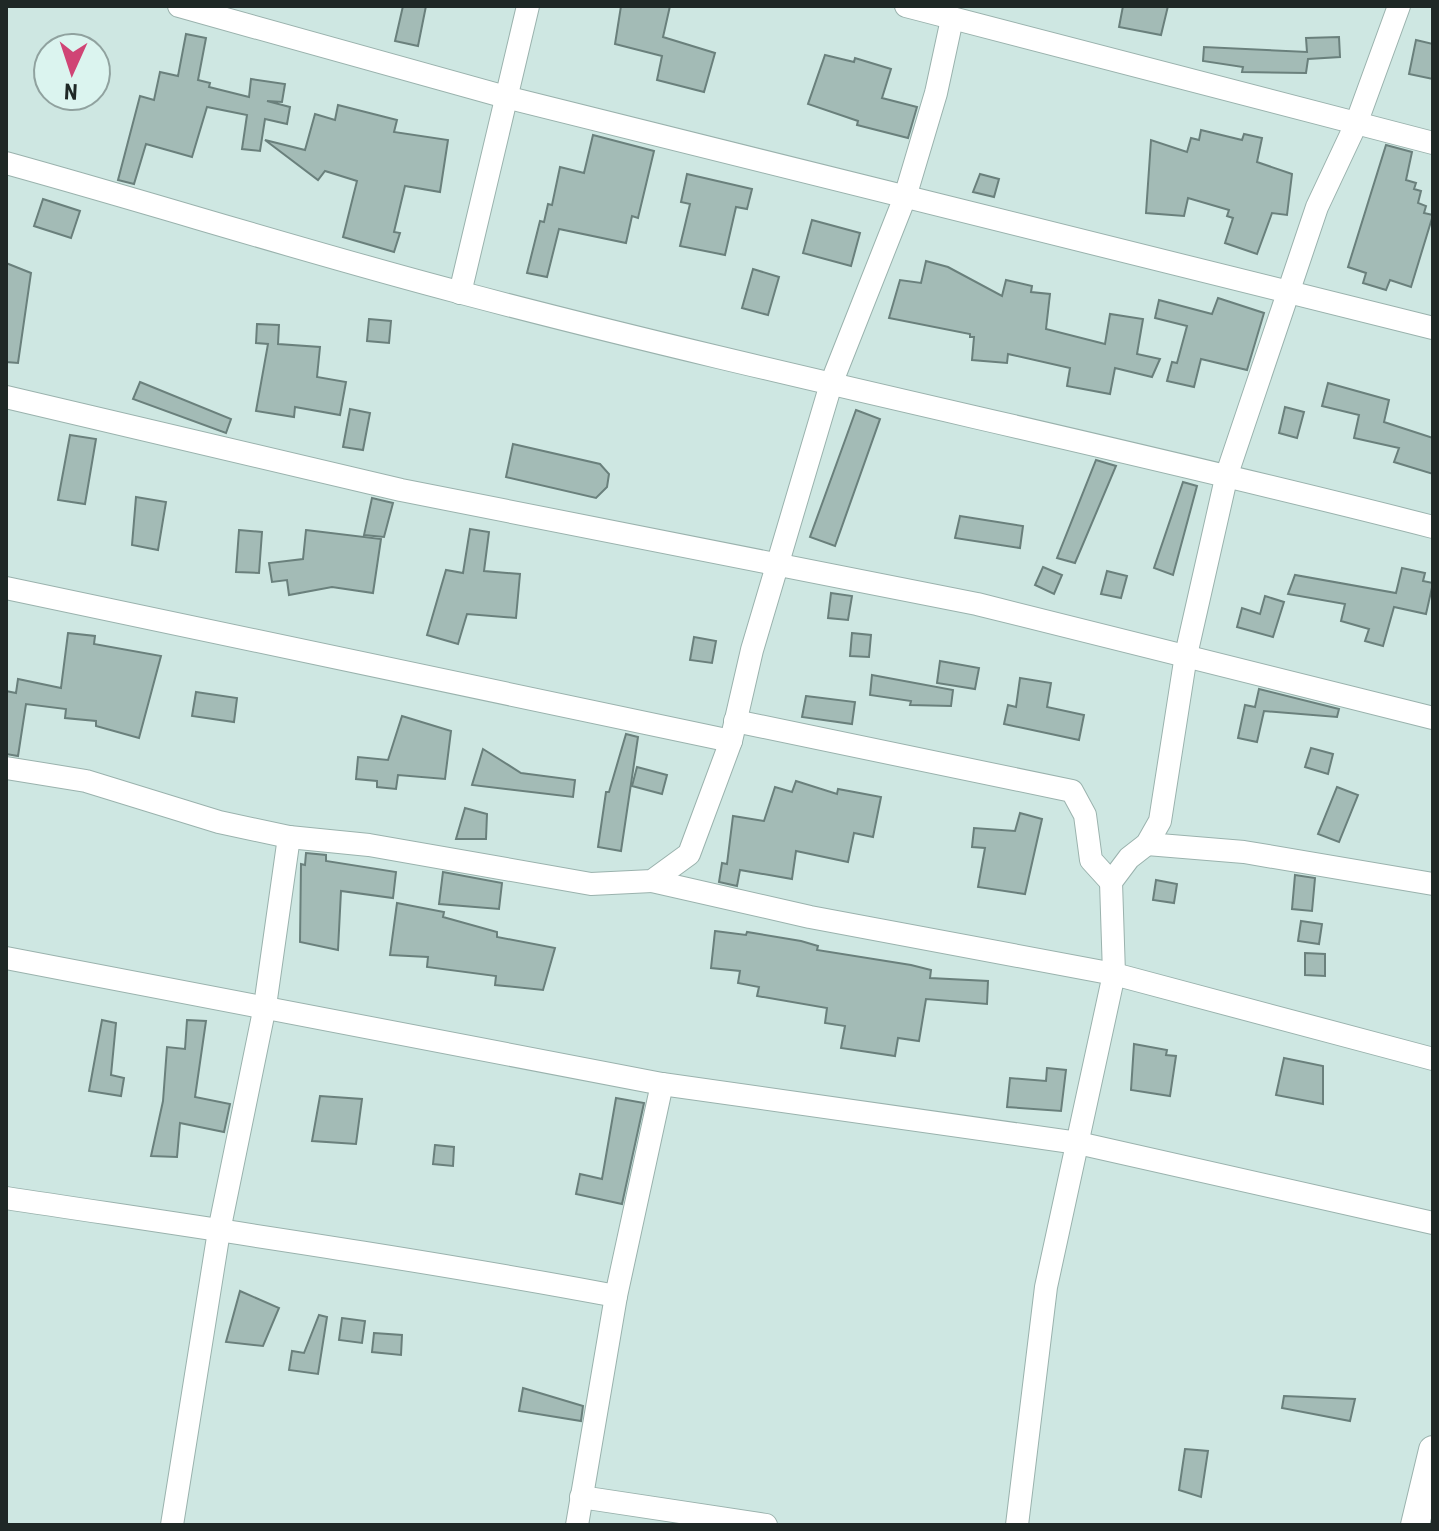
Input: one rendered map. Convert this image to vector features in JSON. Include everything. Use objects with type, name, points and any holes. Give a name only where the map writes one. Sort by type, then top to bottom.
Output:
[{"type":"street","points":[[179,6],[509,98],[1433,328]]},
{"type":"street","points":[[460,293],[509,98],[528,6]]},
{"type":"street","points":[[906,6],[1433,143]]},
{"type":"street","points":[[1017,1525],[1046,1287],[1114,974],[1111,882],[1129,858],[1147,844],[1160,821],[1186,655],[1227,474],[1317,207],[1356,124],[1399,6]]},
{"type":"street","points":[[652,881],[689,854],[733,731],[776,566],[831,384],[905,197],[936,93],[952,19]]},
{"type":"street","points":[[6,163],[460,293],[831,384],[1227,474],[1433,527]]},
{"type":"street","points":[[6,397],[401,490],[977,604],[1433,718]]},
{"type":"street","points":[[6,588],[733,731],[1072,791],[1085,815],[1091,860],[1111,882]]},
{"type":"street","points":[[6,768],[86,781],[219,822],[289,837],[369,845],[591,884],[652,881],[810,917],[1114,974],[1433,1059]]},
{"type":"street","points":[[172,1525],[219,1231],[265,1006],[289,837]]},
{"type":"street","points":[[1147,844],[1244,852],[1433,884]]},
{"type":"street","points":[[6,958],[662,1084],[1078,1143],[1433,1223]]},
{"type":"street","points":[[577,1525],[616,1296],[662,1084]]},
{"type":"street","points":[[6,1198],[430,1261],[616,1296]]},
{"type":"street","points":[[1415,1525],[1433,1454]]},
{"type":"street","points":[[581,1497],[766,1525]]},
{"type":"building","points":[[403,6],[426,6],[418,46],[395,41]]},
{"type":"building","points":[[621,6],[670,6],[663,37],[715,53],[704,92],[657,80],[662,56],[615,44]]},
{"type":"building","points":[[1123,6],[1168,6],[1161,35],[1119,27]]},
{"type":"building","points":[[186,34],[206,38],[198,80],[210,83],[209,87],[249,97],[251,79],[285,84],[282,102],[267,101],[290,107],[287,124],[265,119],[260,151],[242,149],[247,115],[207,107],[192,157],[146,144],[134,184],[118,180],[140,96],[154,100],[160,72],[178,76]]},
{"type":"building","points":[[1339,37],[1340,57],[1308,59],[1306,73],[1242,72],[1243,67],[1203,61],[1204,47],[1307,52],[1306,38]]},
{"type":"building","points":[[1416,40],[1433,44],[1433,79],[1409,74]]},
{"type":"building","points":[[825,55],[854,62],[855,58],[891,69],[882,98],[917,107],[908,138],[857,125],[858,121],[808,104]]},
{"type":"building","points":[[338,105],[397,120],[394,132],[448,140],[440,192],[405,186],[394,232],[400,233],[394,252],[343,237],[357,181],[325,171],[318,180],[265,140],[305,150],[315,114],[335,120]]},
{"type":"building","points":[[1201,130],[1242,140],[1244,134],[1262,138],[1257,162],[1292,174],[1287,215],[1272,213],[1257,254],[1225,243],[1233,218],[1227,216],[1229,210],[1188,198],[1184,216],[1146,213],[1151,140],[1187,152],[1191,138],[1199,140]]},
{"type":"building","points":[[593,135],[654,151],[638,218],[632,216],[626,243],[559,229],[547,277],[527,273],[540,221],[544,222],[548,204],[552,205],[560,167],[584,173]]},
{"type":"building","points":[[1386,145],[1412,152],[1406,180],[1416,183],[1414,189],[1421,191],[1418,203],[1426,206],[1424,213],[1433,215],[1411,287],[1390,280],[1386,290],[1363,283],[1366,273],[1348,267]]},
{"type":"building","points":[[687,174],[752,189],[747,209],[736,207],[725,255],[680,246],[690,204],[681,202]]},
{"type":"building","points":[[980,174],[999,179],[994,197],[973,192]]},
{"type":"building","points":[[43,199],[80,211],[71,238],[34,226]]},
{"type":"building","points":[[812,220],[860,233],[851,266],[803,253]]},
{"type":"building","points":[[926,261],[948,267],[1002,296],[1006,280],[1032,286],[1031,292],[1050,294],[1046,329],[1105,344],[1110,314],[1143,319],[1137,354],[1160,359],[1152,377],[1115,368],[1110,394],[1067,386],[1070,368],[1008,354],[1007,363],[972,360],[974,337],[970,334],[889,318],[900,280],[921,283]]},
{"type":"building","points":[[6,263],[31,273],[18,363],[6,362]]},
{"type":"building","points":[[753,269],[779,277],[768,315],[742,308]]},
{"type":"building","points":[[1218,298],[1264,313],[1247,370],[1201,359],[1194,387],[1167,381],[1172,362],[1177,363],[1187,326],[1155,318],[1159,300],[1212,314]]},
{"type":"building","points":[[369,319],[391,321],[389,343],[367,341]]},
{"type":"building","points":[[257,324],[279,325],[278,344],[320,347],[317,377],[346,382],[340,415],[295,407],[294,417],[256,411],[268,344],[256,343]]},
{"type":"building","points":[[140,382],[231,419],[226,433],[133,399]]},
{"type":"building","points":[[1328,383],[1389,400],[1384,422],[1433,438],[1433,474],[1394,462],[1399,448],[1354,438],[1359,415],[1322,406]]},
{"type":"building","points":[[1285,407],[1304,412],[1297,438],[1279,433]]},
{"type":"building","points":[[350,409],[370,413],[363,450],[343,447]]},
{"type":"building","points":[[856,410],[880,419],[835,546],[810,537]]},
{"type":"building","points":[[70,435],[96,439],[85,504],[58,500]]},
{"type":"building","points":[[513,444],[600,464],[609,474],[607,487],[596,498],[506,477]]},
{"type":"building","points":[[1096,460],[1116,466],[1075,563],[1057,558]]},
{"type":"building","points":[[1183,482],[1197,486],[1173,575],[1154,568]]},
{"type":"building","points":[[136,497],[166,502],[158,550],[132,545]]},
{"type":"building","points":[[372,498],[393,503],[384,537],[364,535]]},
{"type":"building","points":[[960,516],[1023,526],[1020,548],[955,538]]},
{"type":"building","points":[[470,529],[489,532],[484,571],[520,574],[516,618],[467,614],[458,644],[427,635],[446,570],[463,573]]},
{"type":"building","points":[[239,530],[262,532],[259,573],[236,572]]},
{"type":"building","points":[[306,530],[381,539],[373,593],[332,587],[289,595],[287,580],[272,582],[269,563],[303,559]]},
{"type":"building","points":[[1043,567],[1062,575],[1054,594],[1035,585]]},
{"type":"building","points":[[1402,568],[1425,573],[1423,581],[1433,583],[1426,614],[1394,607],[1383,646],[1365,641],[1369,629],[1341,621],[1345,604],[1288,594],[1295,575],[1396,593]]},
{"type":"building","points":[[1107,571],[1127,576],[1121,598],[1101,594]]},
{"type":"building","points":[[831,593],[852,596],[848,620],[828,618]]},
{"type":"building","points":[[1265,596],[1284,602],[1273,637],[1237,627],[1242,608],[1260,614]]},
{"type":"building","points":[[68,633],[95,636],[94,644],[161,656],[139,738],[96,726],[96,721],[65,718],[66,709],[26,704],[18,756],[6,754],[6,691],[16,693],[18,679],[61,688]]},
{"type":"building","points":[[852,633],[871,635],[869,657],[850,656]]},
{"type":"building","points":[[694,637],[716,641],[712,663],[690,660]]},
{"type":"building","points":[[940,661],[979,668],[975,689],[937,683]]},
{"type":"building","points":[[872,675],[953,690],[951,706],[910,705],[911,701],[870,695]]},
{"type":"building","points":[[1020,678],[1051,683],[1047,707],[1084,715],[1079,740],[1004,724],[1008,705],[1016,707]]},
{"type":"building","points":[[1259,689],[1339,709],[1337,717],[1264,711],[1257,742],[1238,738],[1245,705],[1255,707]]},
{"type":"building","points":[[196,692],[237,698],[234,722],[192,716]]},
{"type":"building","points":[[806,696],[855,702],[852,724],[802,717]]},
{"type":"building","points":[[402,716],[451,731],[445,779],[398,775],[396,789],[377,787],[377,781],[356,779],[358,757],[388,760]]},
{"type":"building","points":[[626,734],[638,737],[621,851],[598,847],[606,792],[609,792]]},
{"type":"building","points":[[1311,748],[1333,754],[1328,774],[1305,767]]},
{"type":"building","points":[[483,749],[521,773],[575,780],[573,797],[472,785]]},
{"type":"building","points":[[637,767],[667,775],[662,794],[632,786]]},
{"type":"building","points":[[796,781],[837,794],[838,789],[881,797],[873,837],[854,833],[848,862],[796,851],[792,879],[740,870],[737,886],[719,882],[722,863],[727,864],[733,816],[764,821],[775,787],[792,792]]},
{"type":"building","points":[[1337,787],[1358,795],[1339,842],[1318,834]]},
{"type":"building","points":[[465,808],[487,814],[486,839],[456,839]]},
{"type":"building","points":[[1020,813],[1042,819],[1025,894],[978,887],[985,848],[972,847],[974,828],[1015,831]]},
{"type":"building","points":[[306,853],[326,855],[326,861],[396,872],[393,898],[341,891],[338,950],[300,942],[301,864],[305,865]]},
{"type":"building","points":[[443,872],[502,883],[499,909],[439,904]]},
{"type":"building","points":[[1295,875],[1315,878],[1312,911],[1292,909]]},
{"type":"building","points":[[1156,880],[1177,884],[1174,903],[1153,900]]},
{"type":"building","points":[[397,903],[444,912],[443,917],[497,932],[497,937],[555,948],[543,990],[495,985],[496,976],[427,967],[428,957],[390,955]]},
{"type":"building","points":[[1301,921],[1322,924],[1319,944],[1298,941]]},
{"type":"building","points":[[715,931],[746,935],[747,932],[801,941],[818,946],[817,950],[911,965],[931,970],[930,978],[988,981],[987,1004],[926,999],[919,1041],[898,1038],[895,1056],[841,1048],[845,1026],[825,1023],[827,1008],[757,996],[759,987],[738,983],[740,971],[711,968]]},
{"type":"building","points":[[1305,953],[1325,954],[1325,976],[1305,975]]},
{"type":"building","points":[[102,1020],[116,1023],[111,1075],[124,1078],[121,1096],[89,1091]]},
{"type":"building","points":[[187,1020],[206,1021],[195,1097],[230,1104],[224,1132],[180,1123],[177,1157],[151,1156],[163,1101],[167,1047],[185,1049]]},
{"type":"building","points":[[1134,1044],[1167,1050],[1166,1055],[1176,1056],[1170,1096],[1131,1090]]},
{"type":"building","points":[[1284,1058],[1323,1066],[1323,1104],[1276,1095]]},
{"type":"building","points":[[1047,1068],[1066,1070],[1061,1111],[1007,1107],[1010,1078],[1046,1081]]},
{"type":"building","points":[[320,1096],[362,1099],[356,1144],[312,1141]]},
{"type":"building","points":[[616,1098],[644,1103],[622,1204],[576,1194],[580,1174],[602,1179]]},
{"type":"building","points":[[435,1145],[454,1147],[453,1166],[433,1164]]},
{"type":"building","points":[[240,1291],[279,1308],[263,1346],[226,1342]]},
{"type":"building","points":[[319,1315],[327,1317],[318,1374],[289,1370],[292,1351],[304,1353]]},
{"type":"building","points":[[342,1318],[365,1321],[362,1343],[339,1340]]},
{"type":"building","points":[[374,1333],[402,1335],[401,1355],[372,1352]]},
{"type":"building","points":[[523,1388],[583,1406],[581,1421],[519,1411]]},
{"type":"building","points":[[1284,1396],[1355,1399],[1350,1421],[1282,1408]]},
{"type":"building","points":[[1185,1449],[1208,1451],[1201,1497],[1179,1490]]}]
